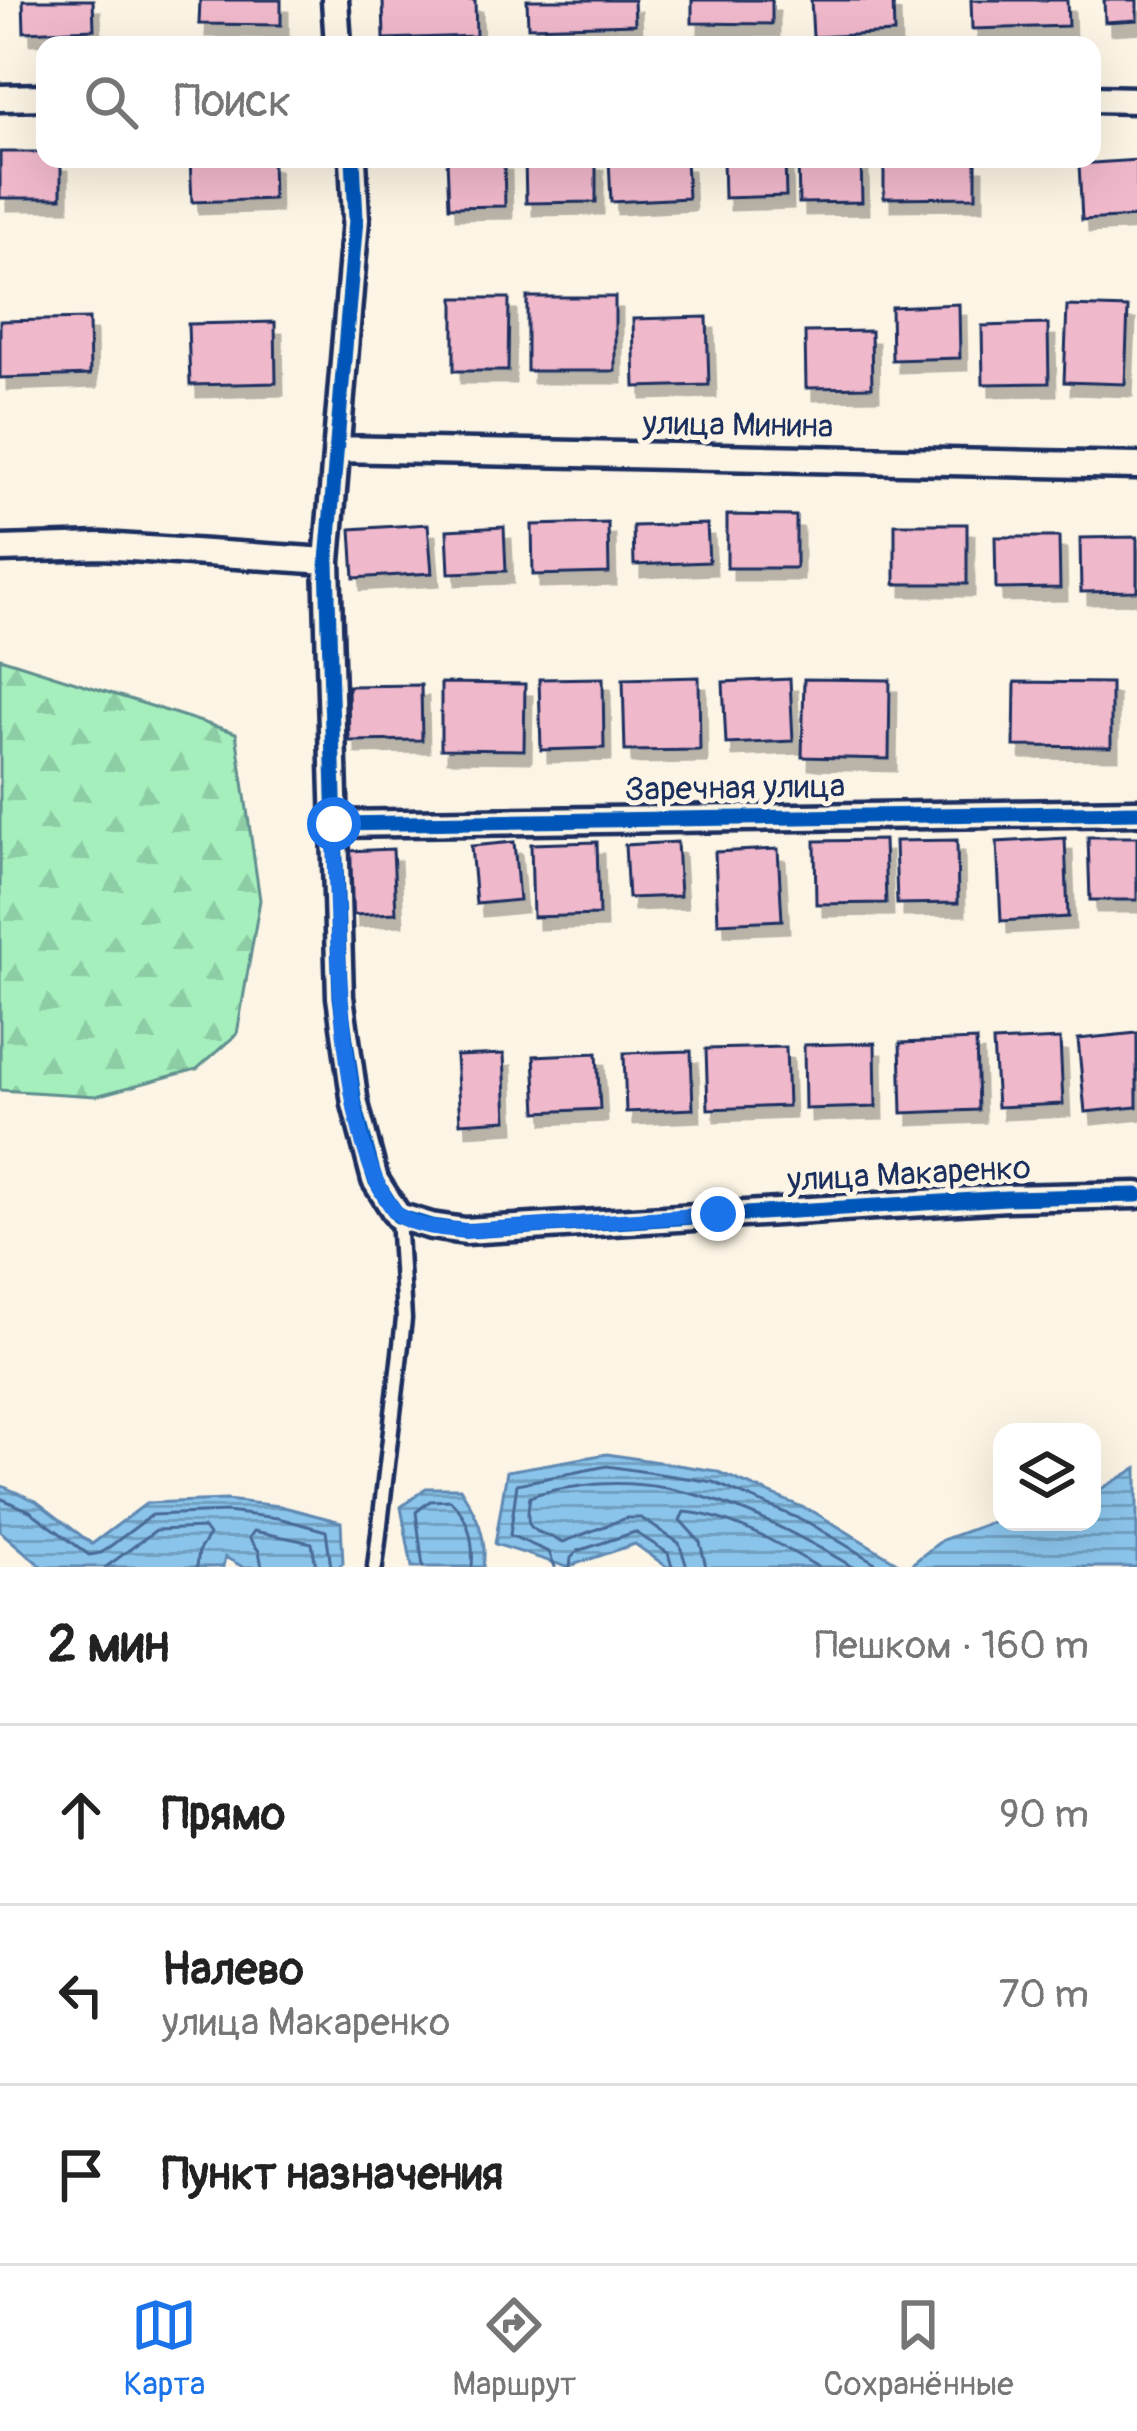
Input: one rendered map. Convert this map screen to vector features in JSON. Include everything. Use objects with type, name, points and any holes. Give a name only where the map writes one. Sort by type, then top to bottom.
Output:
[{"type":"street","points":[[335,0],[337,36]]},
{"type":"street","points":[[0,98],[36,97]]},
{"type":"street","points":[[1101,99],[1137,100]]},
{"type":"street","points":[[353,168],[356,219],[327,561],[340,997],[355,1104],[375,1180],[398,1216]]},
{"type":"street","name":"улица Минина","points":[[337,449],[1137,466]]},
{"type":"street","points":[[0,549],[102,546],[327,561]]},
{"type":"street","name":"Заречная улица","points":[[334,824],[1137,812]]},
{"type":"street","name":"улица Макаренко","points":[[398,1216],[465,1231],[1007,1198],[1137,1195]]},
{"type":"lane","points":[[375,1567],[404,1319],[398,1216]]},
{"type":"green space","points":[[0,658],[236,733],[260,900],[237,1034],[197,1069],[96,1096],[0,1090]]},
{"type":"water","points":[[607,1454],[716,1471],[814,1512],[905,1567],[667,1567],[635,1544],[567,1567],[495,1544],[507,1471]]},
{"type":"water","points":[[1137,1468],[1137,1567],[908,1567],[942,1540],[993,1522],[993,1531],[1101,1531],[1101,1489]]},
{"type":"water","points":[[0,1485],[36,1501],[92,1544],[147,1503],[226,1500],[280,1506],[341,1522],[343,1563],[338,1567],[243,1567],[225,1557],[223,1567],[42,1567],[0,1531]]},
{"type":"water","points":[[426,1488],[460,1488],[479,1526],[483,1567],[412,1567],[401,1507]]},
{"type":"building","points":[[23,0],[93,0],[94,29],[24,32]]},
{"type":"building","points":[[200,0],[281,0],[281,25],[199,24]]},
{"type":"building","points":[[383,0],[475,0],[476,36],[384,36]]},
{"type":"building","points":[[527,0],[634,0],[635,24],[528,27]]},
{"type":"building","points":[[692,0],[772,0],[772,24],[692,23]]},
{"type":"building","points":[[811,0],[893,0],[894,33],[813,36]]},
{"type":"building","points":[[971,0],[1067,0],[1068,26],[972,29]]},
{"type":"building","points":[[1104,0],[1137,0],[1137,20],[1105,22]]},
{"type":"building","points":[[0,152],[36,152],[36,168],[61,168],[61,198],[0,198]]},
{"type":"building","points":[[1137,160],[1137,217],[1082,220],[1079,168],[1101,168],[1101,162]]},
{"type":"building","points":[[190,168],[272,168],[273,199],[192,202]]},
{"type":"building","points":[[447,168],[504,168],[505,206],[449,207]]},
{"type":"building","points":[[525,168],[596,168],[596,202],[526,203]]},
{"type":"building","points":[[609,168],[686,168],[688,198],[611,202]]},
{"type":"building","points":[[723,168],[785,168],[786,196],[724,198]]},
{"type":"building","points":[[798,168],[861,168],[862,202],[799,203]]},
{"type":"building","points":[[884,168],[976,168],[976,197],[884,198]]},
{"type":"building","points":[[527,297],[615,297],[615,371],[527,371]]},
{"type":"building","points":[[454,298],[509,298],[508,371],[454,371]]},
{"type":"building","points":[[959,304],[960,358],[892,360],[891,307]]},
{"type":"building","points":[[1067,306],[1128,308],[1125,384],[1064,382]]},
{"type":"building","points":[[707,317],[709,385],[635,387],[633,319]]},
{"type":"building","points":[[89,319],[90,375],[0,378],[0,321]]},
{"type":"building","points":[[275,322],[276,383],[190,385],[188,324]]},
{"type":"building","points":[[1048,324],[1049,383],[983,384],[982,326]]},
{"type":"building","points":[[871,331],[872,387],[806,388],[805,332]]},
{"type":"building","points":[[727,515],[796,516],[796,568],[727,568]]},
{"type":"building","points":[[608,523],[609,573],[533,575],[532,525]]},
{"type":"building","points":[[428,524],[432,573],[354,578],[351,529]]},
{"type":"building","points":[[707,524],[709,562],[634,565],[633,526]]},
{"type":"building","points":[[895,524],[967,524],[967,584],[895,584]]},
{"type":"building","points":[[504,527],[506,571],[449,573],[447,530]]},
{"type":"building","points":[[995,537],[1059,537],[1060,588],[996,589]]},
{"type":"building","points":[[1137,537],[1137,591],[1081,592],[1080,538]]},
{"type":"building","points":[[699,677],[700,750],[625,751],[623,679]]},
{"type":"building","points":[[603,678],[604,748],[541,750],[539,679]]},
{"type":"building","points":[[790,679],[793,741],[726,744],[723,682]]},
{"type":"building","points":[[804,679],[890,680],[889,759],[802,757]]},
{"type":"building","points":[[1015,682],[1111,683],[1111,747],[1014,746]]},
{"type":"building","points":[[441,683],[525,684],[524,750],[441,749]]},
{"type":"building","points":[[421,685],[422,740],[349,741],[348,686]]},
{"type":"building","points":[[1088,837],[1137,837],[1137,900],[1090,900]]},
{"type":"building","points":[[1065,838],[1068,917],[1001,921],[997,842]]},
{"type":"building","points":[[884,840],[886,903],[816,904],[815,841]]},
{"type":"building","points":[[957,840],[958,903],[897,904],[895,841]]},
{"type":"building","points":[[514,842],[519,900],[476,904],[471,846]]},
{"type":"building","points":[[597,842],[599,915],[533,917],[531,844]]},
{"type":"building","points":[[677,842],[680,896],[628,898],[625,845]]},
{"type":"building","points":[[393,849],[396,913],[352,915],[348,851]]},
{"type":"building","points":[[778,849],[782,920],[718,923],[715,852]]},
{"type":"building","points":[[1137,1033],[1137,1107],[1085,1112],[1078,1039]]},
{"type":"building","points":[[1060,1039],[1063,1104],[997,1107],[993,1042]]},
{"type":"building","points":[[976,1040],[978,1110],[902,1113],[900,1043]]},
{"type":"building","points":[[875,1043],[876,1107],[805,1109],[804,1045]]},
{"type":"building","points":[[786,1047],[788,1106],[708,1109],[706,1049]]},
{"type":"building","points":[[691,1051],[693,1109],[626,1112],[624,1053]]},
{"type":"building","points":[[597,1053],[600,1109],[537,1112],[534,1056]]},
{"type":"building","points":[[504,1054],[507,1120],[460,1123],[456,1056]]},
{"type":"cycle path","points":[[353,168],[356,219],[327,561],[340,997],[355,1104],[375,1180],[398,1216],[465,1231],[1007,1198],[1137,1195]]},
{"type":"cycle path","points":[[335,824],[1137,812]]},
{"type":"route","points":[[334,824],[340,997],[355,1104],[375,1180],[398,1216],[465,1231],[718,1214]]}]
